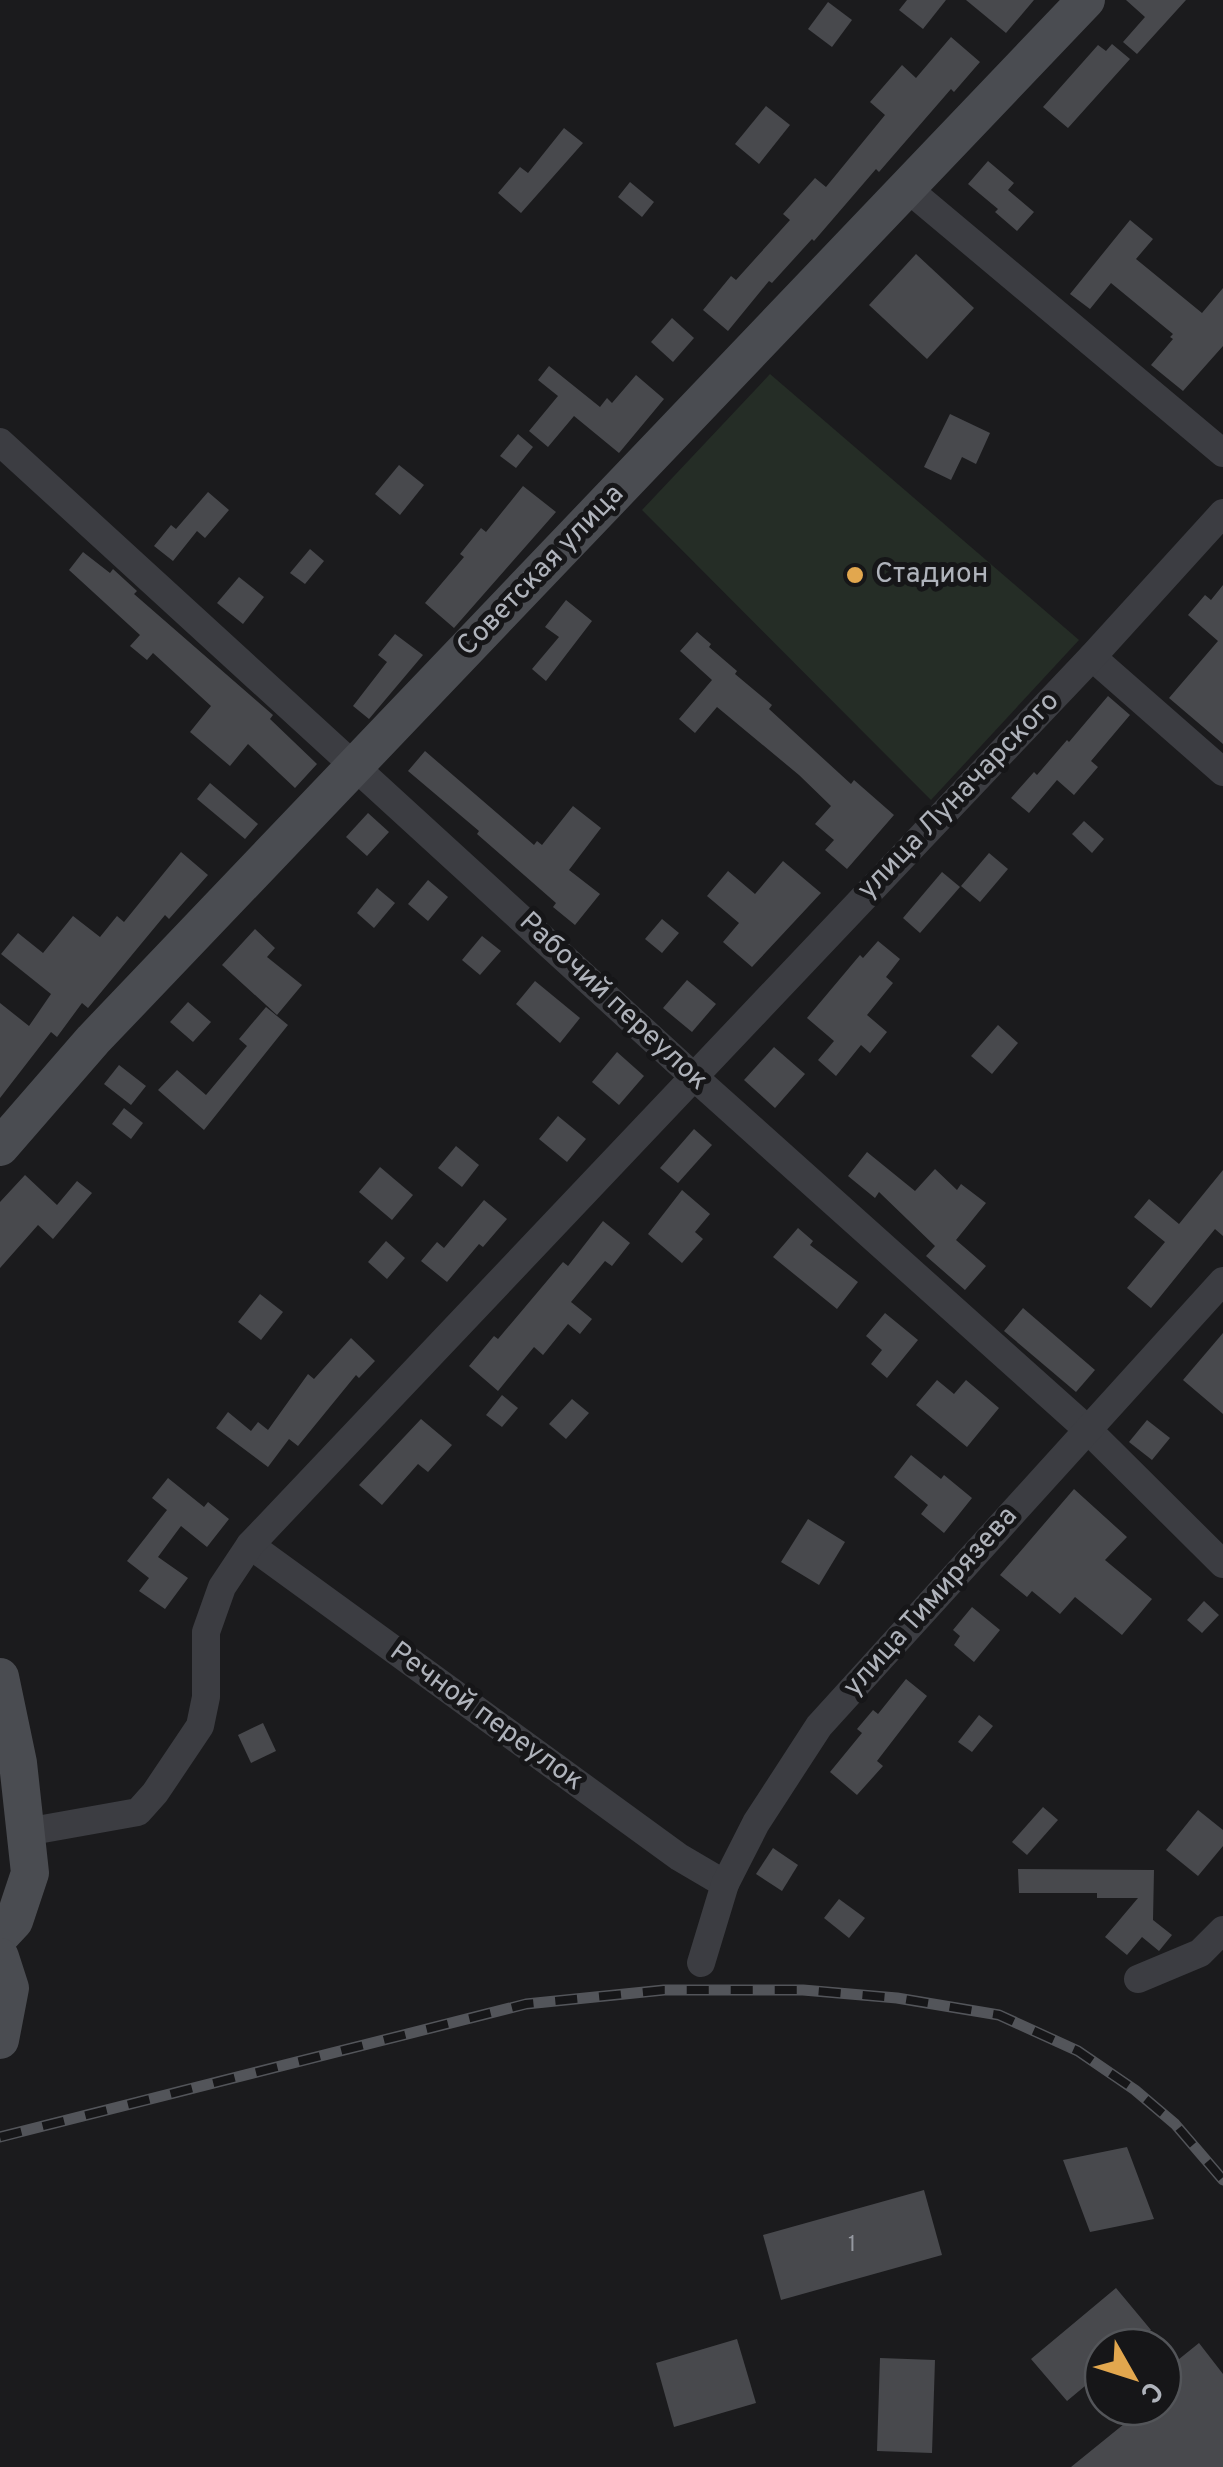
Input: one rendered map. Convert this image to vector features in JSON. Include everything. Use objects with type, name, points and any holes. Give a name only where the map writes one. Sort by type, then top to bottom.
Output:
[{"type":"main road","name":"Советская улица","points":[[0,1147],[93,1040],[1086,0]]},
{"type":"main road","points":[[0,1676],[18,1762],[30,1872],[25,1897],[14,1921],[0,1936]]},
{"type":"main road","points":[[0,1958],[10,1988],[0,2040]]},
{"type":"street","points":[[908,189],[1223,453]]},
{"type":"street","name":"Рабочий переулок","points":[[0,442],[692,1076],[1088,1430],[1223,1564]]},
{"type":"street","name":"улица Луначарского","points":[[26,1832],[138,1812],[200,1726],[206,1698],[206,1632],[222,1588],[250,1546],[1092,657],[1223,513]]},
{"type":"street","points":[[1092,657],[1223,772]]},
{"type":"street","name":"улица Тимирязева","points":[[701,1963],[726,1884],[756,1823],[819,1726],[1223,1281]]},
{"type":"street","name":"Речной переулок","points":[[250,1546],[679,1857],[726,1884]]},
{"type":"street","points":[[1138,1979],[1200,1953],[1223,1930]]},
{"type":"shaded area","name":"Стадион","points":[[770,374],[1079,640],[931,800],[642,510]]},
{"type":"building","points":[[907,0],[946,0],[923,29],[899,10]]},
{"type":"building","points":[[966,0],[1034,0],[1006,33]]},
{"type":"building","points":[[1126,0],[1186,0],[1137,54],[1123,42],[1145,17]]},
{"type":"building","points":[[828,2],[852,20],[832,47],[808,29]]},
{"type":"building","points":[[951,37],[980,62],[954,92],[951,89],[879,172],[876,169],[814,241],[772,283],[769,281],[728,331],[703,310],[731,276],[736,280],[790,220],[783,214],[815,178],[826,187],[885,115],[870,102],[902,65],[916,78]]},
{"type":"building","points":[[1112,44],[1130,59],[1068,128],[1043,107],[1098,45],[1106,51]]},
{"type":"building","points":[[766,106],[790,125],[759,164],[735,144]]},
{"type":"building","points":[[564,128],[583,143],[521,213],[498,193],[520,167],[528,173]]},
{"type":"building","points":[[988,161],[1014,183],[1008,190],[1034,212],[1017,231],[968,184]]},
{"type":"building","points":[[630,182],[654,202],[642,217],[618,197]]},
{"type":"building","points":[[1130,220],[1153,239],[1136,259],[1202,313],[1223,288],[1223,346],[1183,391],[1151,365],[1173,334],[1111,283],[1090,309],[1070,294]]},
{"type":"building","points":[[916,254],[974,308],[927,359],[869,305]]},
{"type":"building","points":[[672,318],[694,338],[673,362],[651,342]]},
{"type":"building","points":[[549,366],[600,407],[607,398],[612,403],[636,375],[664,399],[619,453],[574,416],[548,447],[529,431],[558,396],[538,380]]},
{"type":"building","points":[[950,414],[990,433],[976,464],[962,457],[951,480],[924,467]]},
{"type":"building","points":[[518,434],[533,447],[516,468],[500,456]]},
{"type":"building","points":[[399,465],[424,485],[400,515],[375,494]]},
{"type":"building","points":[[523,486],[556,512],[454,628],[425,603],[464,557],[460,554],[481,528],[486,532]]},
{"type":"building","points":[[208,492],[229,510],[205,538],[197,531],[173,561],[154,546],[171,525],[176,529]]},
{"type":"building","points":[[310,549],[324,561],[305,584],[290,573]]},
{"type":"building","points":[[83,552],[110,573],[113,569],[137,591],[134,594],[273,715],[270,719],[317,764],[295,788],[248,744],[230,766],[190,732],[211,706],[153,653],[147,660],[130,646],[140,635],[69,570]]},
{"type":"building","points":[[239,577],[264,597],[243,624],[217,603]]},
{"type":"building","points":[[1223,585],[1223,744],[1169,698],[1218,641],[1188,615],[1205,595],[1211,600]]},
{"type":"building","points":[[566,600],[592,621],[546,681],[532,669],[559,637],[545,627]]},
{"type":"building","points":[[697,632],[737,671],[735,674],[772,705],[769,709],[851,784],[854,780],[894,815],[847,869],[825,850],[834,840],[815,824],[831,806],[799,775],[717,707],[695,733],[679,719],[712,680],[680,651]]},
{"type":"building","points":[[395,634],[423,655],[369,719],[353,706],[387,662],[378,655]]},
{"type":"building","points":[[1108,696],[1130,715],[1091,761],[1098,767],[1074,795],[1057,780],[1029,813],[1011,798],[1069,742]]},
{"type":"building","points":[[425,751],[534,845],[537,841],[542,845],[573,806],[601,828],[569,870],[600,894],[575,925],[553,907],[556,903],[477,834],[479,831],[408,771]]},
{"type":"building","points":[[210,783],[258,824],[245,839],[197,799]]},
{"type":"building","points":[[368,813],[389,832],[367,856],[346,837]]},
{"type":"building","points":[[1084,821],[1104,839],[1092,853],[1072,834]]},
{"type":"building","points":[[181,852],[208,875],[169,919],[165,915],[88,1008],[82,1003],[57,1037],[51,1032],[0,1098],[0,1003],[29,1026],[51,994],[1,954],[18,933],[43,953],[73,916],[100,937],[117,916],[124,922]]},
{"type":"building","points":[[989,853],[1008,869],[980,902],[961,886]]},
{"type":"building","points":[[783,861],[821,893],[752,967],[723,942],[739,923],[707,896],[728,871],[755,894]]},
{"type":"building","points":[[942,872],[960,887],[920,933],[903,918]]},
{"type":"building","points":[[428,880],[448,897],[428,921],[408,904]]},
{"type":"building","points":[[377,888],[395,903],[374,928],[357,913]]},
{"type":"building","points":[[662,919],[679,933],[662,953],[645,939]]},
{"type":"building","points":[[255,929],[275,948],[267,957],[302,985],[277,1015],[222,965]]},
{"type":"building","points":[[482,936],[501,951],[480,975],[462,960]]},
{"type":"building","points":[[878,941],[900,959],[886,977],[893,983],[867,1015],[887,1032],[870,1053],[861,1045],[836,1076],[818,1060],[834,1041],[807,1018],[860,955],[863,958]]},
{"type":"building","points":[[687,980],[716,1004],[692,1032],[663,1008]]},
{"type":"building","points":[[535,981],[580,1018],[560,1043],[516,1004]]},
{"type":"building","points":[[188,1002],[211,1022],[193,1042],[170,1022]]},
{"type":"building","points":[[266,1007],[288,1025],[204,1130],[158,1090],[177,1070],[206,1095],[247,1046],[239,1039]]},
{"type":"building","points":[[998,1025],[1018,1043],[992,1074],[971,1056]]},
{"type":"building","points":[[774,1047],[805,1074],[775,1108],[744,1080]]},
{"type":"building","points":[[617,1052],[644,1076],[619,1105],[592,1082]]},
{"type":"building","points":[[119,1065],[146,1086],[131,1105],[104,1084]]},
{"type":"building","points":[[124,1108],[143,1123],[131,1139],[112,1124]]},
{"type":"building","points":[[558,1116],[586,1139],[567,1162],[539,1139]]},
{"type":"building","points":[[694,1129],[712,1145],[678,1183],[660,1168]]},
{"type":"building","points":[[456,1146],[479,1165],[462,1187],[438,1168]]},
{"type":"building","points":[[867,1152],[915,1191],[935,1169],[957,1190],[961,1184],[986,1203],[956,1240],[986,1266],[965,1290],[926,1256],[935,1246],[879,1192],[875,1198],[848,1176]]},
{"type":"building","points":[[380,1167],[413,1195],[392,1220],[359,1192]]},
{"type":"building","points":[[1223,1170],[1223,1236],[1215,1229],[1151,1308],[1127,1288],[1165,1242],[1134,1217],[1149,1199],[1179,1224]]},
{"type":"building","points":[[25,1175],[57,1205],[77,1181],[92,1193],[53,1239],[38,1225],[0,1268],[0,1202]]},
{"type":"building","points":[[682,1190],[710,1214],[695,1232],[703,1239],[682,1263],[648,1234]]},
{"type":"building","points":[[484,1200],[507,1219],[483,1247],[479,1244],[447,1282],[421,1261],[437,1242],[444,1248]]},
{"type":"building","points":[[603,1221],[630,1243],[612,1266],[605,1261],[571,1302],[592,1319],[580,1334],[568,1324],[543,1355],[534,1347],[498,1391],[469,1366],[494,1336],[498,1339],[563,1262],[568,1266]]},
{"type":"building","points":[[798,1228],[813,1241],[810,1245],[858,1282],[837,1309],[773,1257]]},
{"type":"building","points":[[386,1241],[405,1258],[387,1279],[368,1262]]},
{"type":"building","points":[[260,1294],[283,1312],[261,1340],[238,1322]]},
{"type":"building","points":[[1023,1308],[1095,1370],[1076,1392],[1004,1331]]},
{"type":"building","points":[[885,1313],[918,1340],[887,1378],[871,1364],[882,1350],[866,1336]]},
{"type":"building","points":[[1223,1333],[1223,1414],[1183,1380]]},
{"type":"building","points":[[351,1338],[375,1361],[359,1378],[356,1375],[298,1446],[289,1439],[268,1467],[216,1428],[228,1412],[251,1431],[258,1422],[268,1430],[308,1374],[314,1379]]},
{"type":"building","points":[[937,1380],[954,1394],[966,1380],[999,1408],[967,1447],[916,1405]]},
{"type":"building","points":[[502,1395],[518,1408],[502,1427],[486,1415]]},
{"type":"building","points":[[572,1399],[589,1413],[566,1439],[549,1424]]},
{"type":"building","points":[[421,1419],[452,1445],[428,1472],[418,1464],[382,1505],[359,1485]]},
{"type":"building","points":[[1147,1420],[1170,1438],[1152,1460],[1129,1442]]},
{"type":"building","points":[[911,1455],[972,1498],[944,1533],[921,1514],[928,1505],[894,1477]]},
{"type":"building","points":[[168,1478],[204,1507],[208,1502],[229,1519],[207,1547],[181,1526],[158,1557],[188,1578],[165,1609],[139,1591],[149,1578],[127,1561],[167,1510],[152,1498]]},
{"type":"building","points":[[1074,1489],[1127,1537],[1105,1560],[1152,1599],[1122,1635],[1075,1597],[1060,1614],[1032,1591],[1027,1597],[1000,1575]]},
{"type":"building","points":[[808,1519],[845,1542],[819,1585],[781,1562]]},
{"type":"building","points":[[1204,1601],[1219,1615],[1202,1633],[1187,1620]]},
{"type":"building","points":[[972,1607],[1000,1630],[974,1662],[954,1645],[960,1636],[953,1630]]},
{"type":"building","points":[[906,1679],[927,1696],[877,1761],[883,1766],[857,1795],[830,1772],[862,1733],[857,1729],[873,1710],[878,1714]]},
{"type":"building","points":[[979,1715],[993,1726],[972,1752],[958,1742]]},
{"type":"building","points":[[263,1723],[276,1751],[251,1763],[238,1735]]},
{"type":"building","points":[[1043,1807],[1058,1820],[1027,1855],[1012,1842]]},
{"type":"building","points":[[1198,1810],[1223,1830],[1223,1846],[1198,1876],[1166,1850]]},
{"type":"building","points":[[773,1848],[798,1865],[782,1891],[756,1874]]},
{"type":"building","points":[[1018,1869],[1154,1870],[1153,1920],[1172,1935],[1159,1951],[1142,1937],[1127,1955],[1105,1937],[1138,1898],[1097,1898],[1097,1893],[1019,1893]]},
{"type":"building","points":[[839,1899],[865,1918],[849,1938],[824,1918]]},
{"type":"building","points":[[1127,2147],[1154,2219],[1090,2232],[1063,2160]]},
{"type":"building","points":[[924,2190],[942,2255],[781,2300],[763,2235]]},
{"type":"building","points":[[1116,2288],[1148,2327],[1083,2327],[1083,2388],[1067,2401],[1031,2359]]},
{"type":"building","points":[[737,2339],[756,2403],[674,2427],[656,2363]]},
{"type":"building","points":[[1199,2343],[1223,2374],[1223,2467],[1071,2467],[1120,2427],[1183,2427],[1183,2356]]},
{"type":"building","points":[[880,2358],[935,2360],[932,2453],[877,2451]]},
{"type":"railway","points":[[0,2137],[526,2004],[664,1990],[803,1990],[897,1998],[999,2015],[1078,2051],[1135,2090],[1175,2124],[1223,2180]]},
{"type":"place","name":"Стадион","points":[[855,575]]}]
